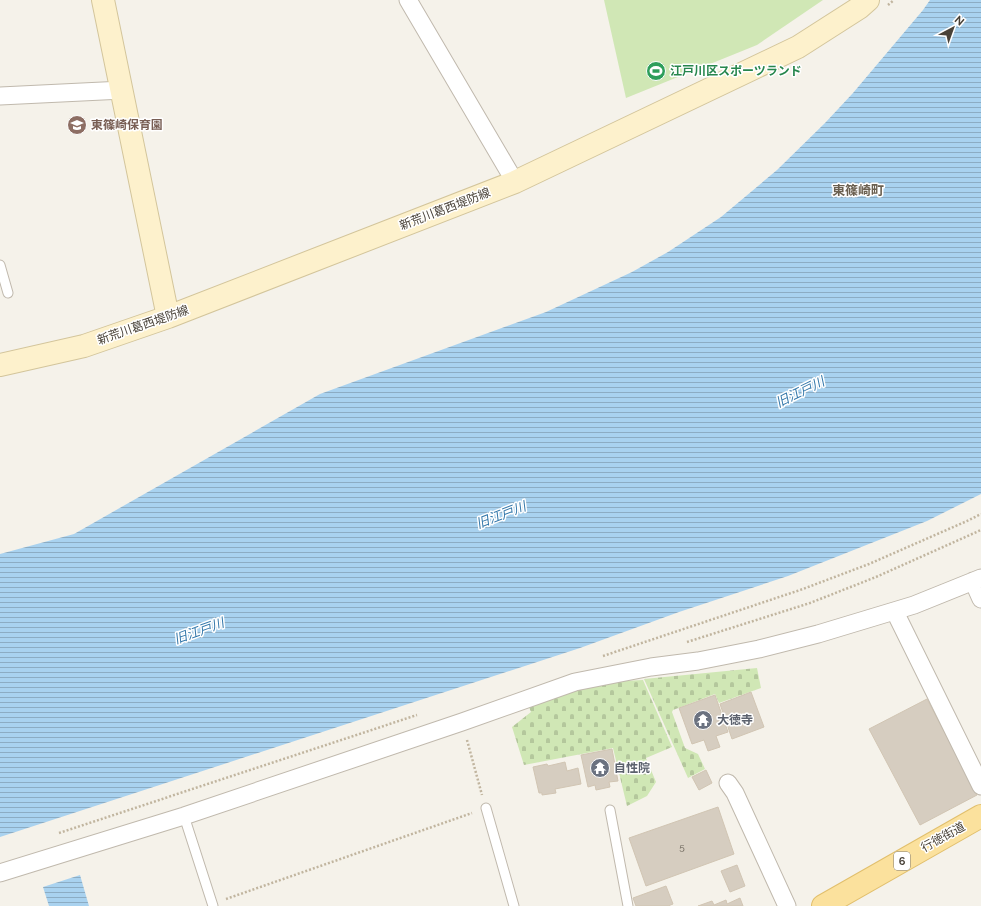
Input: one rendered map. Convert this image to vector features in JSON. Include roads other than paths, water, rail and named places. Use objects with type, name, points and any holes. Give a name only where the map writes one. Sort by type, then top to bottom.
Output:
[{"type":"main road","points":[[103,0],[123,90],[168,318]]},
{"type":"main road","name":"新荒川葛西堤防線","points":[[0,365],[84,346],[168,318],[514,182],[798,47],[868,0]]},
{"type":"main road","name":"行徳街道","points":[[823,906],[981,816]]},
{"type":"street","points":[[408,0],[514,182]]},
{"type":"street","points":[[0,96],[123,90]]},
{"type":"street","points":[[0,873],[184,816],[462,722],[575,682],[651,667],[698,661],[759,649],[895,612],[977,580],[981,599]]},
{"type":"street","points":[[895,612],[981,786]]},
{"type":"street","points":[[728,783],[735,793],[787,906]]},
{"type":"lane","points":[[0,265],[8,293]]},
{"type":"lane","points":[[486,808],[514,906]]},
{"type":"lane","points":[[610,810],[628,906]]},
{"type":"lane","points":[[184,816],[213,905]]},
{"type":"water","name":"旧江戸川","points":[[930,0],[981,0],[981,494],[927,521],[788,576],[679,612],[580,648],[0,837],[0,554],[74,534],[320,394],[546,312],[632,272],[668,252],[721,217],[777,170],[853,93]]},
{"type":"water","points":[[80,875],[89,906],[49,906],[43,887]]},
{"type":"place","name":"江戸川区スポーツランド","points":[[656,71]]},
{"type":"place","name":"東篠崎保育園","points":[[77,125]]},
{"type":"place","name":"大徳寺","points":[[703,720]]},
{"type":"place","name":"自性院","points":[[600,768]]},
{"type":"district","name":"東篠崎町","points":[[858,190]]}]
